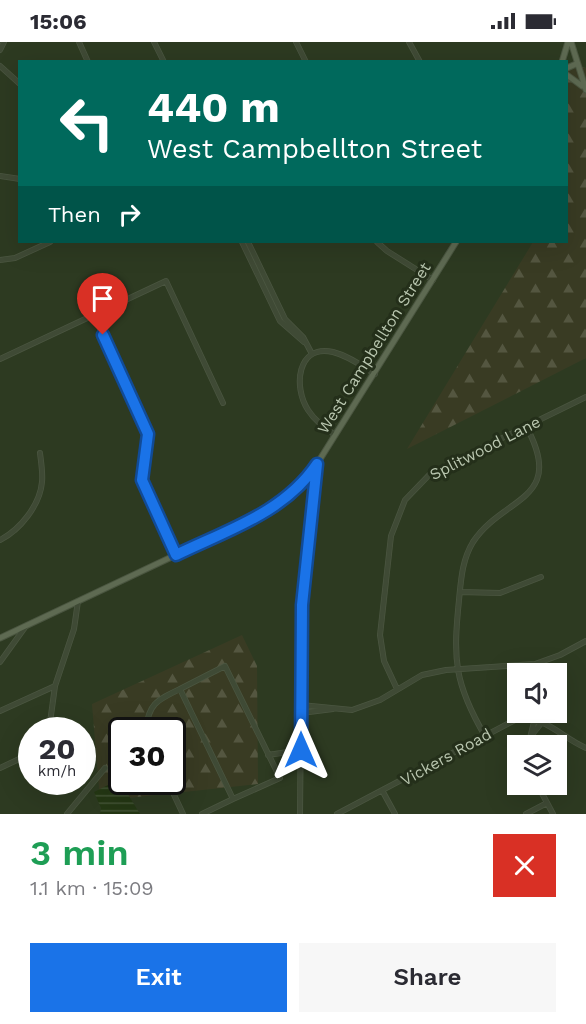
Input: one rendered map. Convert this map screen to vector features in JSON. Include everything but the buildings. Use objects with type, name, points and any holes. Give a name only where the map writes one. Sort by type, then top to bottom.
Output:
[{"type":"main road","points":[[563,60],[569,42]]},
{"type":"main road","points":[[569,42],[586,91]]},
{"type":"main road","points":[[568,68],[576,64]]},
{"type":"main road","points":[[568,75],[578,80],[586,91]]},
{"type":"main road","name":"West Campbellton Street","points":[[0,638],[278,505],[298,489],[317,464],[375,374],[455,243]]},
{"type":"street","points":[[0,50],[4,42]]},
{"type":"street","points":[[79,42],[87,60]]},
{"type":"street","points":[[154,42],[163,60]]},
{"type":"street","points":[[296,42],[305,60]]},
{"type":"street","points":[[409,42],[419,60]]},
{"type":"street","points":[[0,66],[18,82]]},
{"type":"street","points":[[0,176],[18,179]]},
{"type":"street","points":[[0,260],[15,258],[48,243]]},
{"type":"street","points":[[242,243],[280,321],[304,342],[312,354]]},
{"type":"street","points":[[248,243],[285,320],[303,337],[304,342]]},
{"type":"street","points":[[378,243],[433,280]]},
{"type":"street","points":[[0,359],[166,281],[223,403]]},
{"type":"street","points":[[94,315],[148,434],[142,480],[176,555]]},
{"type":"street","points":[[335,435],[314,418],[302,398],[299,374],[302,365],[312,354],[321,351],[336,353],[375,374]]},
{"type":"street","name":"Splitwood Lane","points":[[397,689],[384,661],[380,635],[391,536],[400,509],[413,490],[431,473],[586,397]]},
{"type":"street","points":[[485,735],[466,700],[456,669],[454,644],[460,592],[464,562],[474,541],[487,527],[524,499],[536,482],[539,454],[526,426]]},
{"type":"street","points":[[0,540],[18,527],[36,499],[42,483],[40,453]]},
{"type":"street","points":[[300,814],[302,605],[317,464]]},
{"type":"street","points":[[460,592],[500,593],[541,577]]},
{"type":"street","points":[[51,717],[55,686],[74,629],[78,601]]},
{"type":"street","points":[[0,662],[26,626]]},
{"type":"street","points":[[301,705],[352,710],[368,706],[422,675],[456,669],[535,664],[560,655],[586,641]]},
{"type":"street","points":[[147,717],[159,699],[225,666],[280,778],[202,814]]},
{"type":"street","points":[[0,711],[55,686]]},
{"type":"street","points":[[180,689],[233,799]]},
{"type":"street","points":[[301,713],[333,709]]},
{"type":"street","name":"Vickers Road","points":[[338,814],[509,723]]},
{"type":"street","points":[[532,735],[541,723]]},
{"type":"street","points":[[546,723],[564,737],[586,748]]},
{"type":"street","points":[[268,755],[301,750]]},
{"type":"street","points":[[0,768],[18,760]]},
{"type":"street","points":[[67,814],[105,768]]},
{"type":"street","points":[[383,792],[395,814]]},
{"type":"street","points":[[174,795],[183,814]]},
{"type":"street","points":[[543,795],[552,814]]},
{"type":"street","points":[[526,814],[547,803]]},
{"type":"green space","points":[[586,68],[586,358],[407,449],[532,243],[568,243],[568,71]]},
{"type":"green space","points":[[242,635],[257,666],[258,784],[186,792],[186,717],[108,717],[108,795],[156,795],[100,801],[96,717],[93,717],[92,704]]},
{"type":"shaded area","points":[[108,785],[108,795],[128,795],[140,814],[100,814],[101,808],[96,791]]},
{"type":"route","points":[[103,335],[148,434],[142,480],[176,555],[271,510],[298,489],[317,464],[302,605],[301,750]]}]
